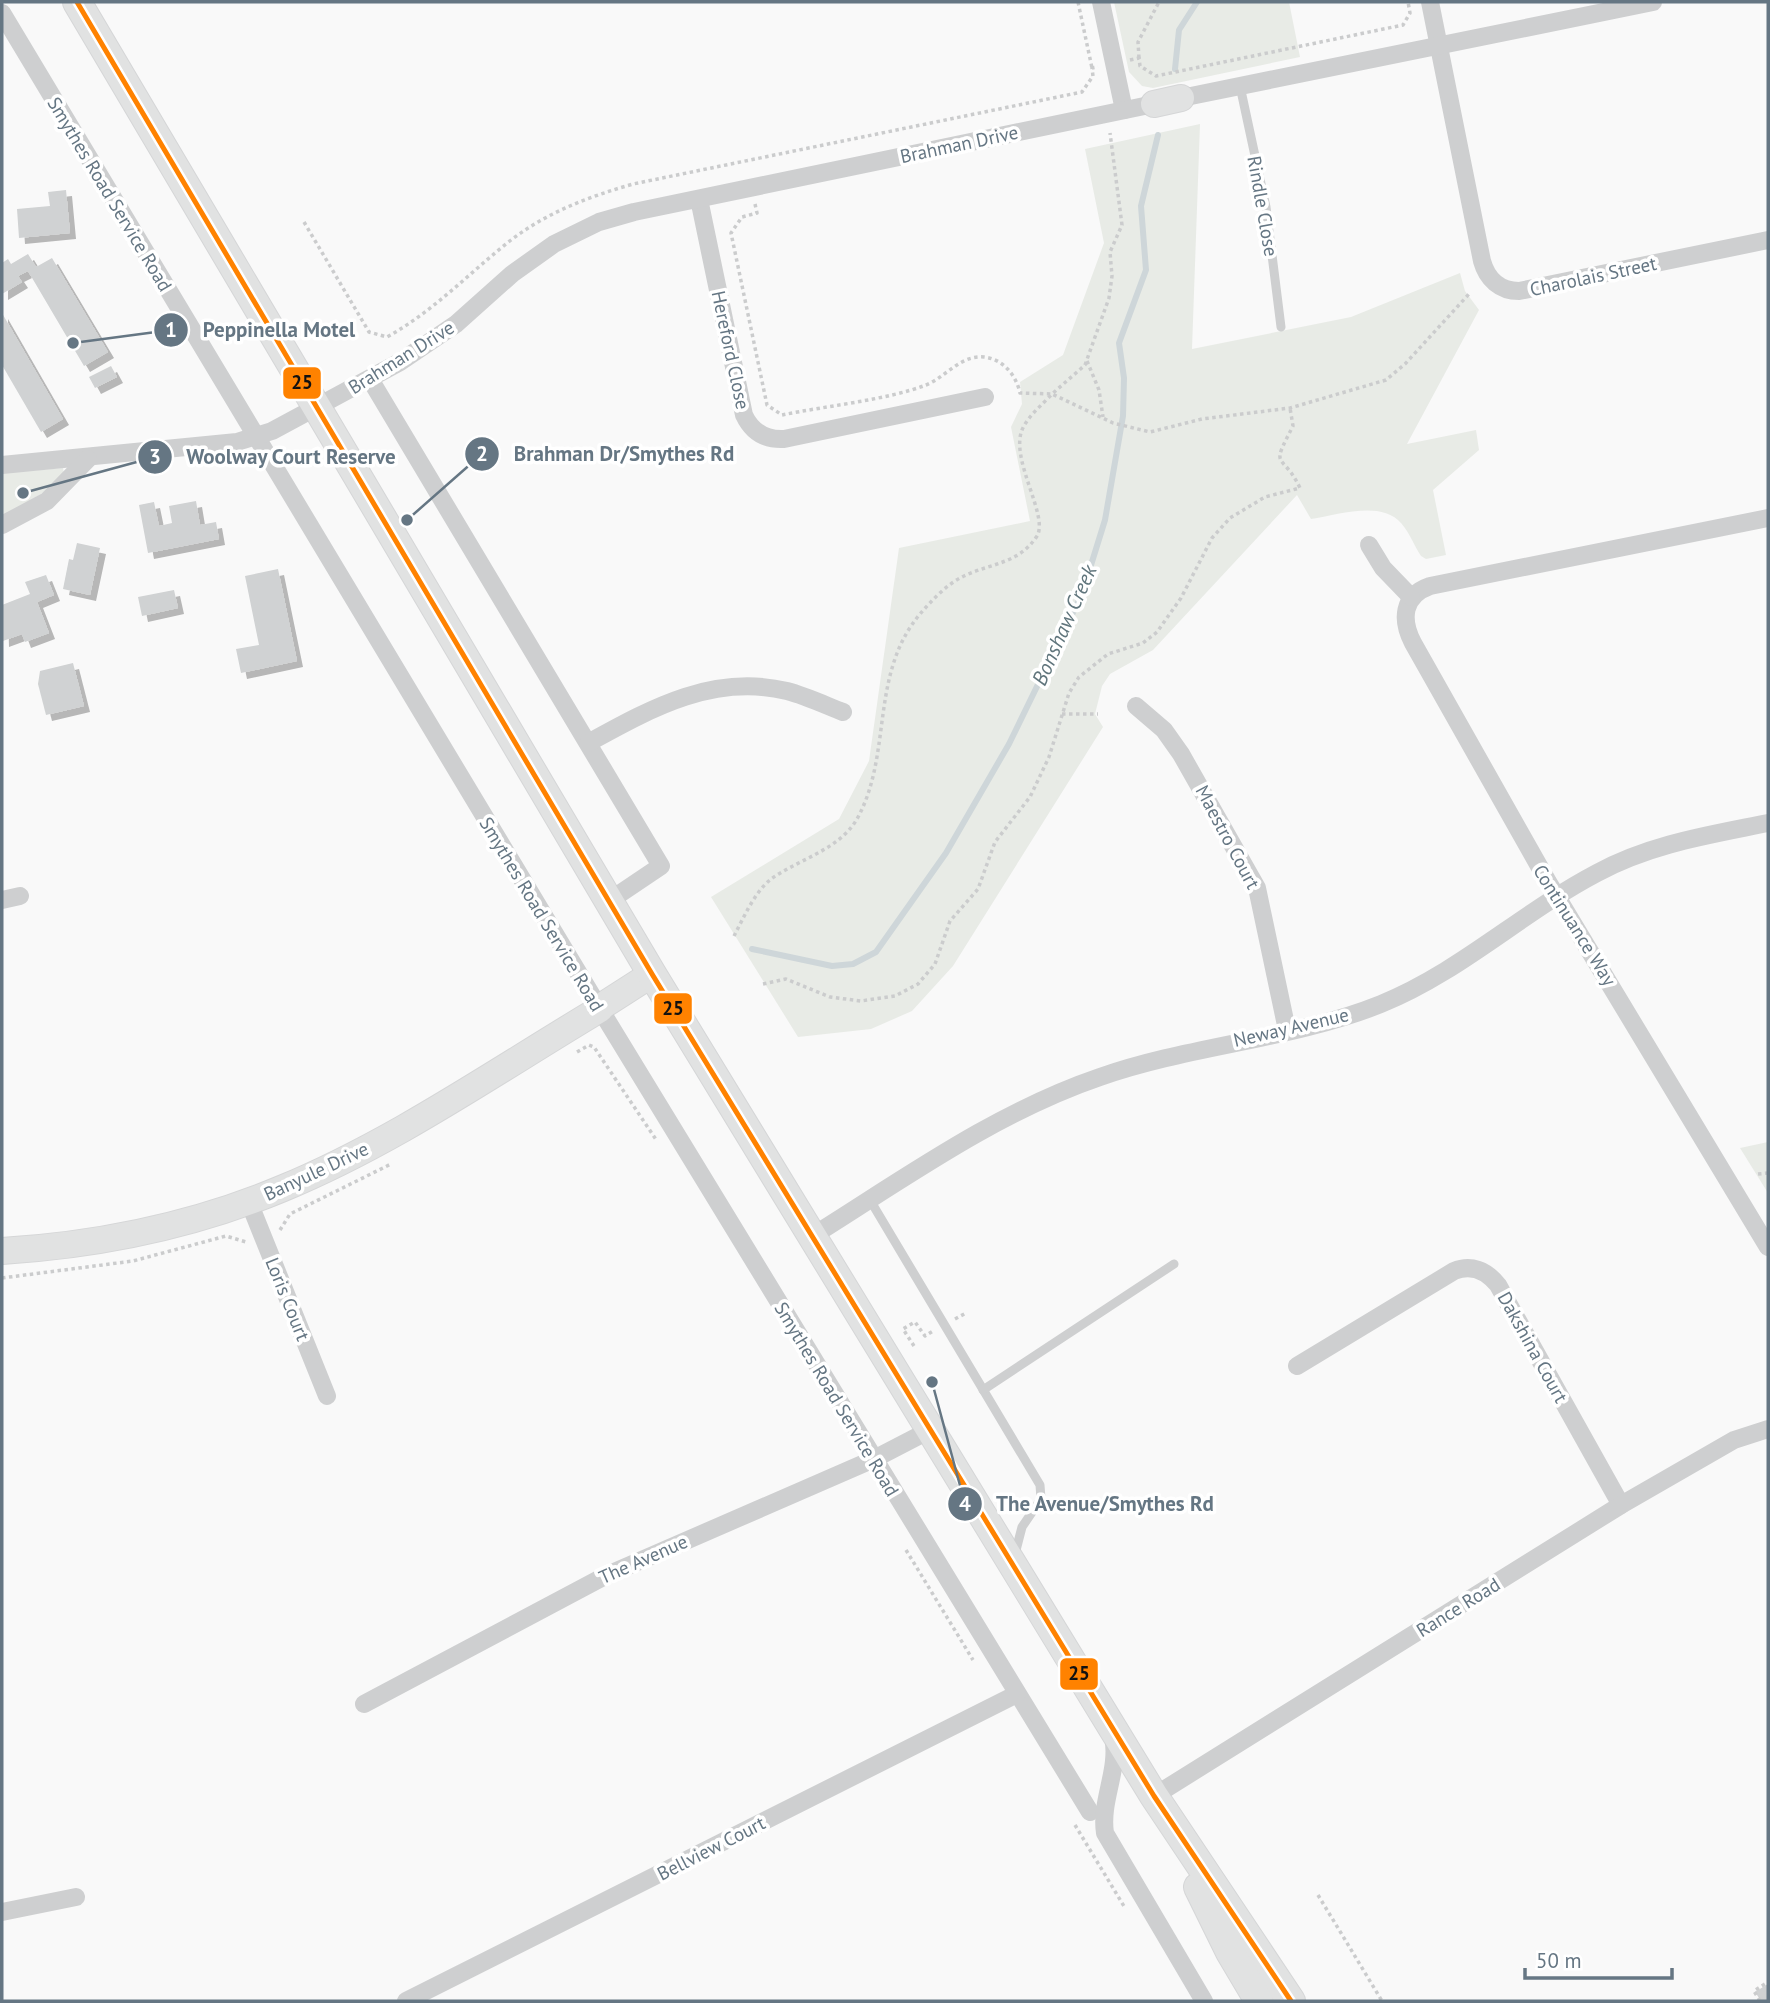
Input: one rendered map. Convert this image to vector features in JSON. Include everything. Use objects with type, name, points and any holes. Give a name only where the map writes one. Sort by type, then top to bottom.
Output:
[{"type":"main road","points":[[77,2],[652,974],[814,1235],[1154,1796],[1291,2001]]},
{"type":"main road","points":[[1154,1796],[1230,1952],[1259,2001]]},
{"type":"street","points":[[1101,2],[1114,64],[1115,111]]},
{"type":"street","name":"Charolais Street","points":[[1430,2],[1483,267],[1487,275],[1500,287],[1519,291],[1768,240]]},
{"type":"street","name":"Brahman Drive","points":[[255,438],[370,379],[442,335],[512,274],[554,244],[599,222],[1115,111],[1653,2]]},
{"type":"street","name":"Smythes Road Service Road","points":[[2,13],[8,40],[255,438],[599,1009],[1090,1812]]},
{"type":"street","name":"Hereford Close","points":[[699,199],[744,415],[757,433],[771,439],[784,439],[985,397]]},
{"type":"street","points":[[370,379],[661,866],[609,901]]},
{"type":"street","points":[[2,465],[88,458],[255,438]]},
{"type":"street","points":[[2,525],[47,501],[88,458]]},
{"type":"street","points":[[1369,545],[1383,568],[1412,597],[1434,585],[1768,517]]},
{"type":"street","name":"Continuance Way","points":[[1412,597],[1405,614],[1408,634],[1557,896],[1768,1247]]},
{"type":"street","points":[[588,743],[663,703],[718,689],[777,689],[843,712]]},
{"type":"street","name":"Maestro Court","points":[[1136,706],[1154,720],[1177,748],[1257,888],[1287,1030]]},
{"type":"street","name":"Neway Avenue","points":[[814,1235],[1004,1119],[1075,1086],[1160,1059],[1361,1010],[1433,980],[1557,896],[1603,870],[1648,850],[1768,823]]},
{"type":"street","points":[[2,900],[20,896]]},
{"type":"street","name":"Banyule Drive","points":[[2,1251],[125,1236],[249,1202],[364,1149],[599,1009],[652,974]]},
{"type":"street","name":"Loris Court","points":[[249,1202],[327,1396]]},
{"type":"street","name":"Dakshina Court","points":[[1297,1366],[1454,1271],[1464,1268],[1482,1271],[1498,1285],[1621,1505]]},
{"type":"street","name":"Rance Road","points":[[1154,1796],[1621,1505],[1734,1440],[1768,1429]]},
{"type":"street","name":"The Avenue","points":[[364,1704],[605,1576],[874,1459],[930,1430]]},
{"type":"street","name":"Bellview Court","points":[[406,2001],[1017,1694]]},
{"type":"street","points":[[1109,1723],[1115,1753],[1104,1813],[1105,1833],[1204,2001]]},
{"type":"street","points":[[2,1912],[76,1897]]},
{"type":"lane","name":"Rindle Close","points":[[1240,86],[1266,207],[1281,327]]},
{"type":"lane","points":[[870,1200],[1041,1489],[1041,1499],[1019,1535],[1013,1564]]},
{"type":"lane","points":[[984,1390],[1174,1264]]},
{"type":"path","points":[[694,172],[1082,92],[1093,76],[1078,2]]},
{"type":"path","points":[[1159,2],[1138,42],[1140,66],[1157,76],[1403,25],[1410,13],[1408,2]]},
{"type":"path","points":[[1092,68],[1139,58]]},
{"type":"path","points":[[734,936],[767,883],[838,840],[856,820],[871,783],[891,665],[920,615],[958,580],[1011,561],[1038,535],[1041,521],[1031,501],[1020,438],[1024,426],[1052,394],[1078,373],[1087,360],[1109,298],[1112,245],[1122,225],[1115,111]]},
{"type":"path","points":[[751,188],[757,213],[742,217],[731,233],[766,405],[782,415],[922,387],[962,361],[983,357],[1005,366],[1017,381],[1020,393],[1052,394],[1129,428],[1158,432],[1202,419],[1264,414],[1386,380],[1405,364],[1469,294]]},
{"type":"path","points":[[304,222],[369,332]]},
{"type":"path","points":[[1087,360],[1097,385],[1103,418]]},
{"type":"path","points":[[763,984],[786,979],[830,997],[861,1001],[895,996],[918,984],[935,964],[948,925],[978,889],[995,842],[1030,797],[1049,757],[1072,688],[1084,671],[1116,650],[1146,642],[1157,632],[1181,598],[1212,538],[1222,525],[1256,501],[1300,488],[1280,457],[1280,446],[1293,426],[1290,408]]},
{"type":"path","points":[[1062,714],[1098,714]]},
{"type":"path","points":[[1758,1174],[1768,1173]]},
{"type":"path","points":[[1318,1895],[1382,2001]]},
{"type":"path","points":[[1760,2001],[1754,1991],[1768,1982]]},
{"type":"shaded area","points":[[1114,2],[1289,2],[1300,57],[1153,88],[1142,86],[1129,72]]},
{"type":"shaded area","points":[[1200,124],[1192,349],[1351,317],[1460,273],[1465,291],[1479,310],[1407,444],[1476,430],[1479,450],[1433,490],[1446,555],[1426,559],[1421,556],[1401,523],[1382,512],[1346,512],[1311,519],[1297,495],[1153,650],[1110,674],[1102,686],[1095,714],[1103,727],[953,966],[912,1011],[871,1029],[798,1037],[711,897],[839,819],[869,761],[899,548],[1030,521],[1011,427],[1022,404],[1020,382],[1063,355],[1104,243],[1085,149]]},
{"type":"shaded area","points":[[63,468],[64,474],[49,489],[2,518],[2,473]]},
{"type":"shaded area","points":[[1768,1142],[1768,1193],[1740,1148]]},
{"type":"building","points":[[66,190],[70,233],[19,238],[17,209],[50,206],[48,192]]},
{"type":"building","points":[[28,254],[36,267],[52,258],[108,352],[84,366],[28,271],[18,276],[22,282],[2,294],[2,263],[8,259],[11,264]]},
{"type":"building","points":[[2,313],[63,419],[41,432],[2,365]]},
{"type":"building","points":[[111,366],[117,377],[95,388],[89,377]]},
{"type":"building","points":[[196,501],[200,525],[216,522],[219,539],[148,553],[139,505],[154,502],[159,526],[172,523],[169,506]]},
{"type":"building","points":[[77,543],[100,548],[90,595],[63,589],[69,559],[73,560]]},
{"type":"building","points":[[278,569],[297,661],[241,673],[236,649],[259,645],[245,576]]},
{"type":"building","points":[[46,575],[54,595],[37,602],[49,633],[25,642],[22,634],[3,641],[2,605],[30,594],[25,582]]},
{"type":"building","points":[[174,590],[178,608],[142,616],[138,597]]},
{"type":"building","points":[[73,663],[84,706],[46,715],[38,684],[40,671]]},
{"type":"building","points":[[1768,1984],[1768,2001],[1761,2001],[1755,1992]]},
{"type":"waterway","name":"Bonshaw Creek","points":[[1175,69],[1179,30],[1197,2]]},
{"type":"waterway","name":"Bonshaw Creek","points":[[752,949],[832,966],[853,964],[876,952],[946,853],[1009,744],[1082,594],[1105,520],[1123,416],[1124,378],[1119,343],[1146,270],[1141,206],[1158,135]]},
{"type":"transit line","name":"25","points":[[77,2],[652,974],[1154,1796],[1291,2001]]},
{"type":"place","name":"Peppinella Motel","points":[[73,343]]},
{"type":"place","name":"Woolway Court Reserve","points":[[23,493]]},
{"type":"place","name":"Brahman Dr/Smythes Rd","points":[[407,520]]},
{"type":"place","name":"The Avenue/Smythes Rd","points":[[932,1382]]}]
